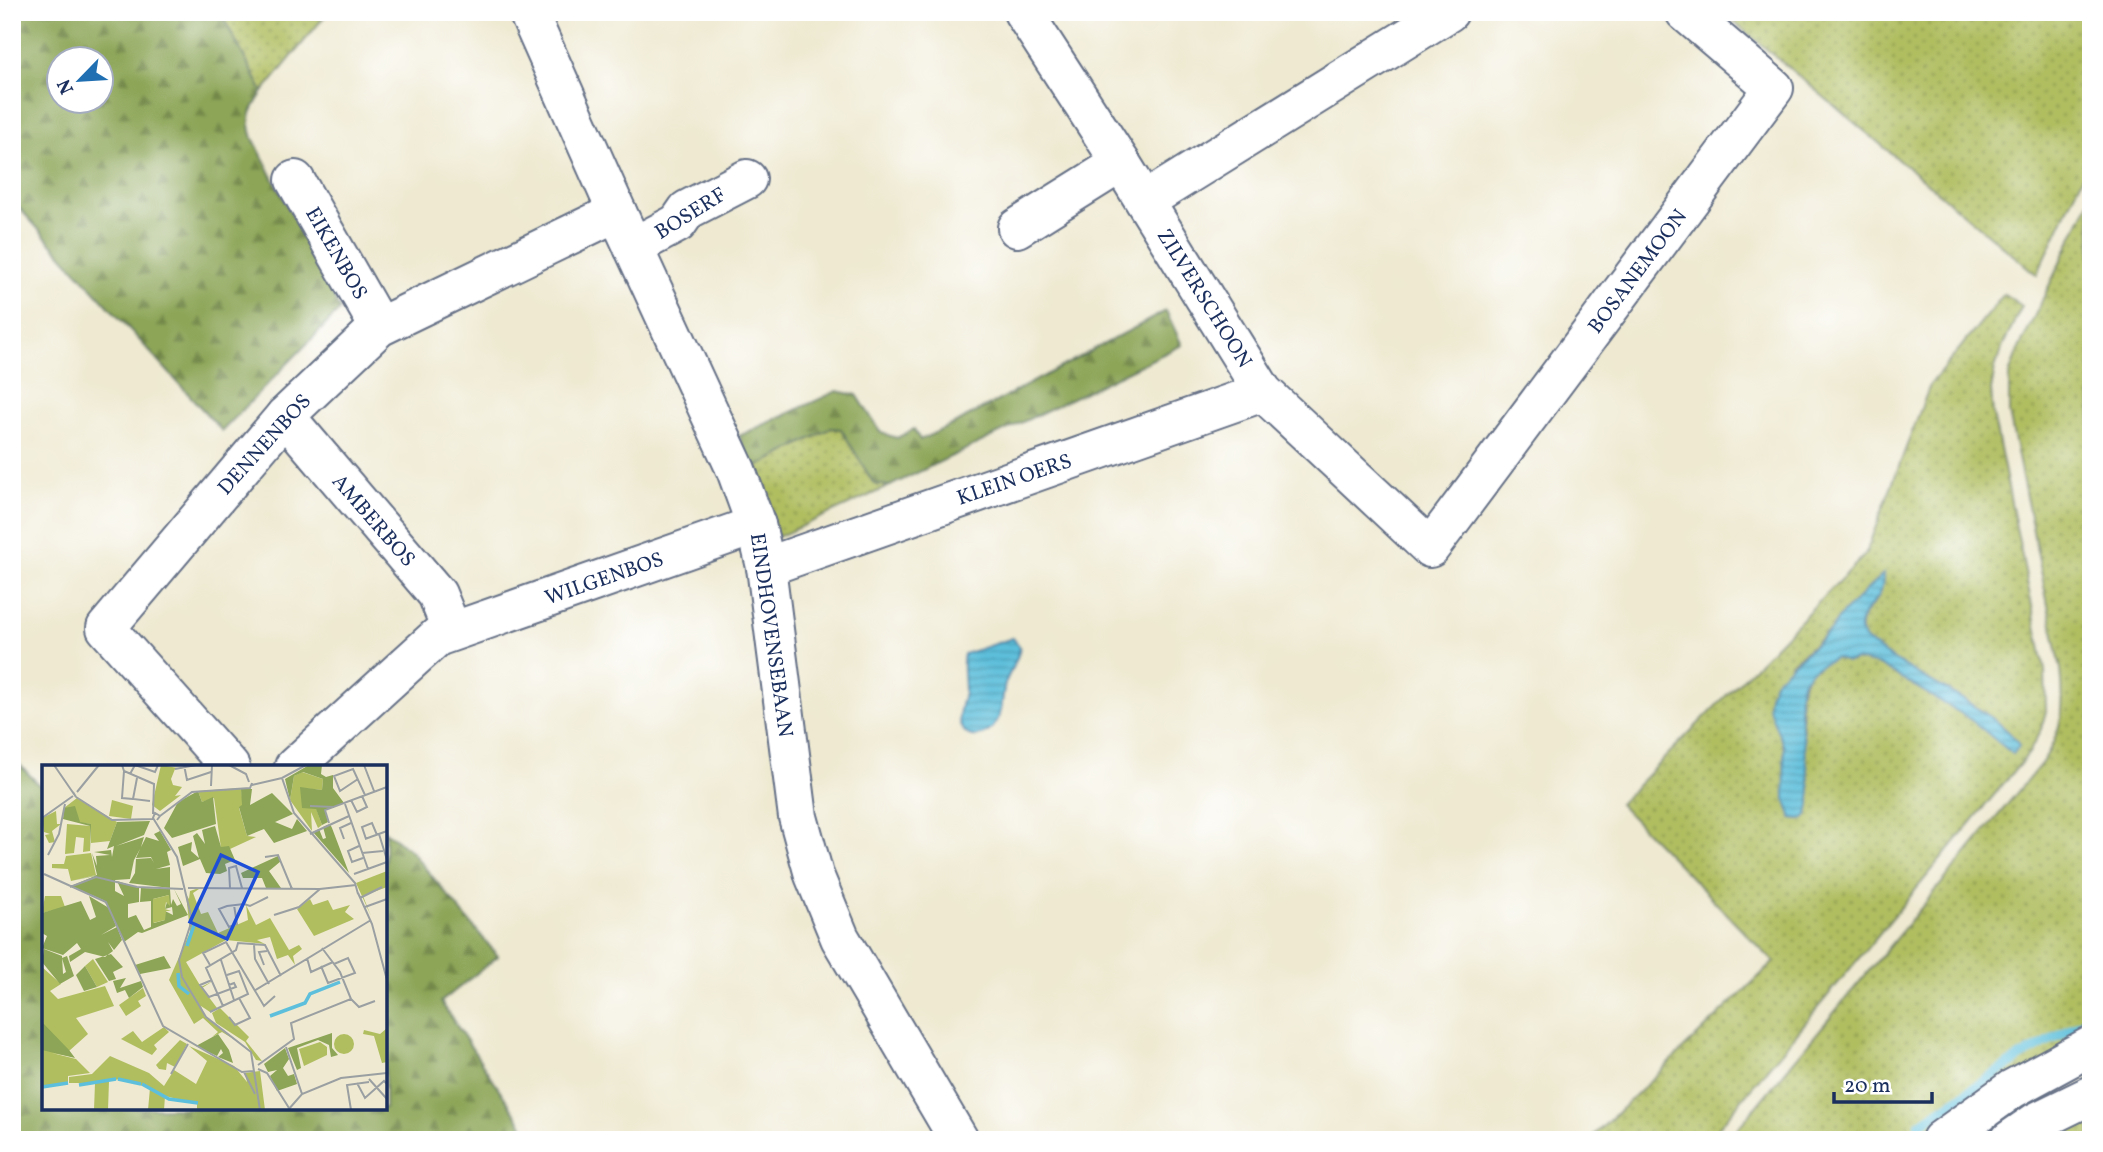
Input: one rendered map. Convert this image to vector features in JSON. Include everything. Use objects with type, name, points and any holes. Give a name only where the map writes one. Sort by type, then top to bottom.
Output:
[{"type":"street","name":"EINDHOVENSEBAAN","points":[[528,12],[736,470],[757,525],[766,567],[798,817],[814,874],[840,938],[959,1140]]},
{"type":"street","name":"ZILVERSCHOON","points":[[1023,12],[1121,163],[1263,392],[1430,548]]},
{"type":"street","points":[[1144,201],[1450,12]]},
{"type":"street","name":"BOSANEMOON","points":[[1430,548],[1774,88],[1685,12]]},
{"type":"street","points":[[1017,228],[1121,163]]},
{"type":"street","name":"BOSERF","points":[[633,247],[678,223],[687,210],[747,179]]},
{"type":"street","name":"EIKENBOS","points":[[295,180],[379,327]]},
{"type":"street","name":"DENNENBOS","points":[[228,765],[106,628],[285,416],[379,327],[617,212]]},
{"type":"street","name":"KLEIN OERS","points":[[766,567],[1263,392]]},
{"type":"street","name":"AMBERBOS","points":[[285,416],[437,593],[452,631]]},
{"type":"street","name":"WILGENBOS","points":[[452,631],[757,525]]},
{"type":"street","points":[[296,765],[436,637],[452,631]]},
{"type":"street","points":[[1941,1140],[2012,1089],[2091,1046]]},
{"type":"street","points":[[2010,1140],[2036,1122],[2091,1095]]},
{"type":"green space","points":[[12,12],[220,12],[263,92],[251,114],[253,138],[340,310],[222,431],[12,200]]},
{"type":"green space","points":[[220,12],[328,12],[263,92]]},
{"type":"green space","points":[[1722,12],[2091,12],[2091,159],[2037,275]]},
{"type":"green space","points":[[2091,198],[2091,1034],[1925,1140],[1728,1140],[2041,764],[2054,741],[2061,719],[2061,669],[2009,413],[2009,375]]},
{"type":"green space","points":[[2004,294],[2022,306],[2003,345],[1991,390],[1993,415],[2045,670],[2046,711],[2041,729],[2029,753],[1708,1140],[1589,1140],[1774,962],[1619,804],[1865,555],[1930,385]],"holes":[[[1882,575],[1878,597],[1860,624],[1867,641],[1986,714],[2007,730],[2019,746],[2013,753],[1969,718],[1879,665],[1835,658],[1807,674],[1800,693],[1809,811],[1785,763],[1784,747],[1777,728],[1791,663],[1832,629],[1840,616]]]},
{"type":"green space","points":[[1166,311],[1182,345],[890,486],[874,484],[841,429],[831,428],[753,469],[739,436],[837,391],[857,395],[881,433],[897,438],[914,429],[920,440]]},
{"type":"green space","points":[[831,428],[842,429],[874,484],[890,486],[778,537],[753,469]]},
{"type":"green space","points":[[12,757],[42,788],[42,1110],[387,1110],[387,833],[411,851],[498,956],[441,1002],[533,1140],[12,1140]]},
{"type":"green space","points":[[2091,1103],[2091,1140],[2026,1140]]},
{"type":"water","points":[[1883,574],[1880,593],[1860,622],[1859,627],[1865,638],[1881,652],[1986,714],[2007,730],[2019,746],[2013,754],[1969,718],[1879,665],[1835,658],[1811,671],[1801,685],[1800,714],[1810,806],[1804,818],[1792,818],[1785,799],[1784,747],[1768,707],[1769,695],[1777,678],[1832,629],[1840,616]]},
{"type":"water","points":[[1013,638],[1020,647],[1004,686],[999,718],[986,733],[980,736],[969,735],[961,726],[959,718],[964,691],[964,654]]},
{"type":"waterway","points":[[1919,1125],[2019,1058],[2091,1018]]},
{"type":"waterway","points":[[2045,1140],[2066,1128]]}]
